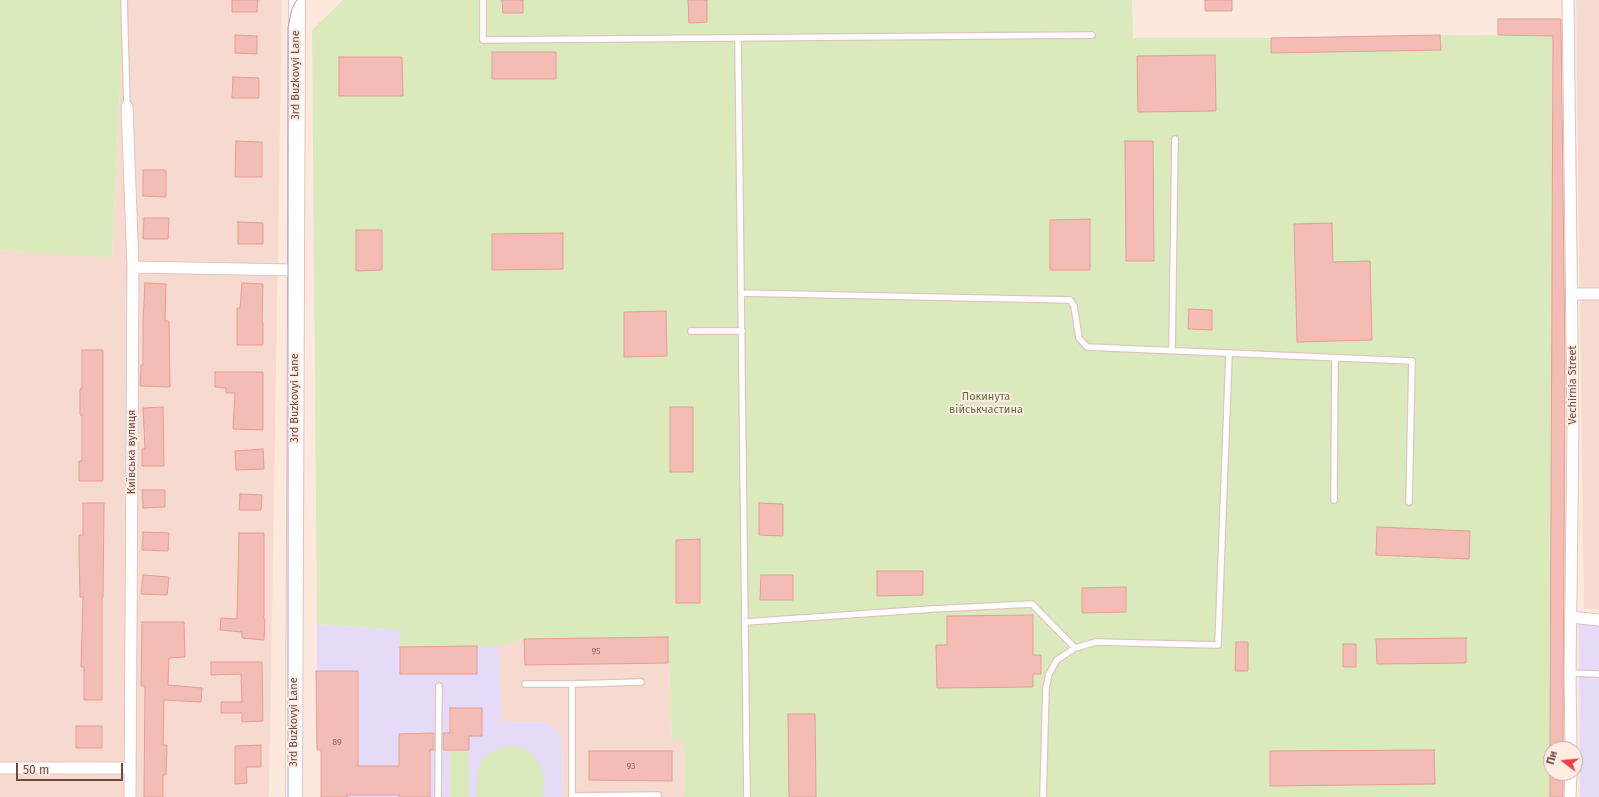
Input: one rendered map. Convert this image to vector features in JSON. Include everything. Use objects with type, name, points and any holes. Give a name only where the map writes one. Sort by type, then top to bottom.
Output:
[{"type":"street","name":"3rd Buzkovyi Lane","points":[[294,797],[297,0]]},
{"type":"street","name":"Vechirnia Street","points":[[1568,0],[1573,426],[1570,673],[1571,741]]},
{"type":"street","name":"Київська вулиця","points":[[127,107],[133,267],[130,797]]},
{"type":"street","points":[[133,267],[295,270]]},
{"type":"street","points":[[1572,294],[1599,294]]},
{"type":"street","points":[[1571,617],[1599,620]]},
{"type":"street","points":[[0,768],[130,768]]},
{"type":"street","points":[[1570,797],[1571,781]]},
{"type":"lane","points":[[124,0],[127,107]]},
{"type":"lane","points":[[483,0],[483,40],[1092,35]]},
{"type":"lane","points":[[738,38],[747,797]]},
{"type":"lane","points":[[1172,351],[1175,139]]},
{"type":"lane","points":[[742,293],[1070,300],[1074,306],[1079,338],[1087,347],[1412,361],[1409,502]]},
{"type":"lane","points":[[691,331],[742,331]]},
{"type":"lane","points":[[1043,797],[1046,688],[1049,674],[1057,660],[1075,648],[1096,642],[1218,645],[1229,354]]},
{"type":"lane","points":[[1334,500],[1335,358]]},
{"type":"lane","points":[[745,622],[932,608],[1032,604],[1075,648]]},
{"type":"lane","points":[[1570,673],[1599,674]]},
{"type":"lane","points":[[525,684],[641,682]]},
{"type":"lane","points":[[572,684],[572,796],[658,795]]},
{"type":"lane","points":[[438,797],[439,686]]},
{"type":"shaded area","points":[[124,0],[282,0],[269,797],[0,797],[0,250],[112,257]]},
{"type":"shaded area","points":[[1576,0],[1599,0],[1599,609],[1584,609]]},
{"type":"shaded area","points":[[1579,623],[1599,624],[1599,797],[1580,797],[1580,781],[1583,781],[1583,741],[1580,741]]},
{"type":"shaded area","points":[[317,624],[401,630],[401,647],[499,646],[501,722],[549,723],[562,738],[563,797],[321,797],[321,750],[317,750]]},
{"type":"shaded area","points":[[668,637],[672,740],[684,740],[685,797],[563,797],[562,738],[549,723],[501,722],[499,646],[524,639]]},
{"type":"green space","points":[[0,0],[124,0],[112,258],[0,250]]},
{"type":"green space","name":"Покинута військчастина","points":[[343,0],[502,0],[503,13],[523,13],[523,0],[688,0],[689,23],[707,22],[707,0],[1132,0],[1133,38],[1271,38],[1271,53],[1440,50],[1440,35],[1553,36],[1550,741],[1543,741],[1543,781],[1550,781],[1550,797],[685,797],[684,740],[672,741],[668,637],[525,639],[499,646],[400,647],[400,630],[317,624],[312,30]]},
{"type":"green space","points":[[450,708],[482,708],[482,736],[469,737],[469,797],[450,797]]},
{"type":"green space","points":[[509,746],[522,748],[533,755],[541,766],[544,779],[543,797],[476,797],[478,768],[485,756],[496,749]]},
{"type":"building","points":[[232,0],[258,0],[257,12],[232,12]]},
{"type":"building","points":[[502,0],[523,0],[523,13],[503,13]]},
{"type":"building","points":[[688,0],[707,0],[707,22],[689,23]]},
{"type":"building","points":[[1205,0],[1232,0],[1232,11],[1205,11]]},
{"type":"building","points":[[1498,19],[1561,19],[1565,354],[1563,741],[1550,741],[1553,36],[1498,35]]},
{"type":"building","points":[[235,35],[257,36],[257,54],[235,53]]},
{"type":"building","points":[[1440,35],[1441,50],[1271,53],[1271,38]]},
{"type":"building","points":[[492,52],[556,52],[556,79],[492,79]]},
{"type":"building","points":[[1215,55],[1216,111],[1138,112],[1137,56]]},
{"type":"building","points":[[339,57],[402,57],[403,96],[339,96]]},
{"type":"building","points":[[233,77],[259,78],[259,98],[232,98]]},
{"type":"building","points":[[236,141],[262,142],[262,177],[235,177]]},
{"type":"building","points":[[1125,141],[1153,141],[1154,261],[1126,261]]},
{"type":"building","points":[[143,170],[166,170],[166,197],[143,196]]},
{"type":"building","points":[[144,218],[169,218],[168,239],[143,239]]},
{"type":"building","points":[[1090,219],[1090,270],[1050,270],[1050,220]]},
{"type":"building","points":[[238,222],[263,223],[263,244],[238,244]]},
{"type":"building","points":[[1332,223],[1333,262],[1370,261],[1372,340],[1297,342],[1294,224]]},
{"type":"building","points":[[356,230],[382,230],[382,270],[356,271]]},
{"type":"building","points":[[563,233],[563,269],[492,270],[492,234]]},
{"type":"building","points":[[145,283],[166,284],[165,321],[169,321],[170,387],[140,386],[141,365],[143,365]]},
{"type":"building","points":[[242,283],[263,284],[263,345],[237,345],[237,308],[240,308]]},
{"type":"building","points":[[1189,309],[1212,310],[1212,330],[1188,329]]},
{"type":"building","points":[[666,311],[667,356],[624,357],[624,312]]},
{"type":"building","points":[[82,350],[103,350],[103,481],[79,481],[79,461],[82,461],[82,415],[80,415],[80,389],[82,389]]},
{"type":"building","points":[[215,372],[263,372],[263,430],[233,429],[235,393],[226,393],[226,388],[215,387]]},
{"type":"building","points":[[163,407],[164,466],[142,466],[142,449],[145,449],[143,408]]},
{"type":"building","points":[[670,407],[693,407],[693,472],[670,472]]},
{"type":"building","points":[[263,449],[264,469],[236,470],[235,451]]},
{"type":"building","points":[[142,490],[165,490],[165,507],[143,508]]},
{"type":"building","points":[[240,494],[262,495],[261,510],[239,510]]},
{"type":"building","points":[[83,503],[104,503],[102,700],[84,700],[84,667],[81,667],[83,597],[80,597],[79,555],[79,535],[83,535]]},
{"type":"building","points":[[759,503],[783,504],[783,536],[759,535]]},
{"type":"building","points":[[1377,527],[1470,531],[1469,559],[1376,555]]},
{"type":"building","points":[[143,532],[169,533],[168,551],[142,550]]},
{"type":"building","points":[[239,533],[264,533],[264,640],[242,638],[242,632],[220,630],[221,618],[237,619]]},
{"type":"building","points":[[700,539],[700,603],[676,603],[676,540]]},
{"type":"building","points":[[877,571],[923,571],[923,595],[877,596]]},
{"type":"building","points":[[143,575],[169,577],[167,595],[141,594]]},
{"type":"building","points":[[761,575],[793,575],[793,600],[760,600]]},
{"type":"building","points":[[1126,587],[1126,612],[1082,613],[1082,588]]},
{"type":"building","points":[[1033,615],[1033,655],[1041,655],[1041,674],[1033,674],[1033,687],[937,688],[936,645],[947,645],[947,616]]},
{"type":"building","points":[[142,622],[184,622],[185,657],[169,658],[168,685],[202,688],[201,702],[164,700],[163,745],[167,745],[166,775],[163,775],[163,797],[144,797],[145,686],[141,686]]},
{"type":"building","points":[[668,637],[668,663],[525,665],[524,639]]},
{"type":"building","points":[[1466,638],[1466,663],[1377,664],[1376,639]]},
{"type":"building","points":[[1236,642],[1248,642],[1248,671],[1235,671]]},
{"type":"building","points":[[1343,644],[1356,644],[1356,667],[1343,667]]},
{"type":"building","points":[[477,646],[477,674],[400,674],[400,647]]},
{"type":"building","points":[[211,662],[262,662],[263,721],[242,722],[242,713],[221,713],[221,702],[242,702],[241,674],[211,675]]},
{"type":"building","points":[[316,671],[358,671],[358,766],[399,766],[399,734],[434,733],[434,750],[430,750],[430,797],[399,797],[399,795],[347,795],[347,797],[321,797],[321,750],[317,750]]},
{"type":"building","points":[[450,708],[482,708],[482,736],[469,736],[469,750],[443,750],[443,733],[450,733]]},
{"type":"building","points":[[788,714],[815,714],[816,797],[789,797]]},
{"type":"building","points":[[76,726],[102,726],[102,748],[76,748]]},
{"type":"building","points":[[261,745],[261,767],[246,767],[247,783],[235,784],[235,746]]},
{"type":"building","points":[[1434,750],[1435,784],[1270,786],[1270,751]]},
{"type":"building","points":[[589,751],[672,751],[672,781],[589,780]]},
{"type":"building","points":[[1550,781],[1563,781],[1563,797],[1550,797]]},
{"type":"tram line","points":[[288,797],[288,28],[292,8],[297,0]]}]
